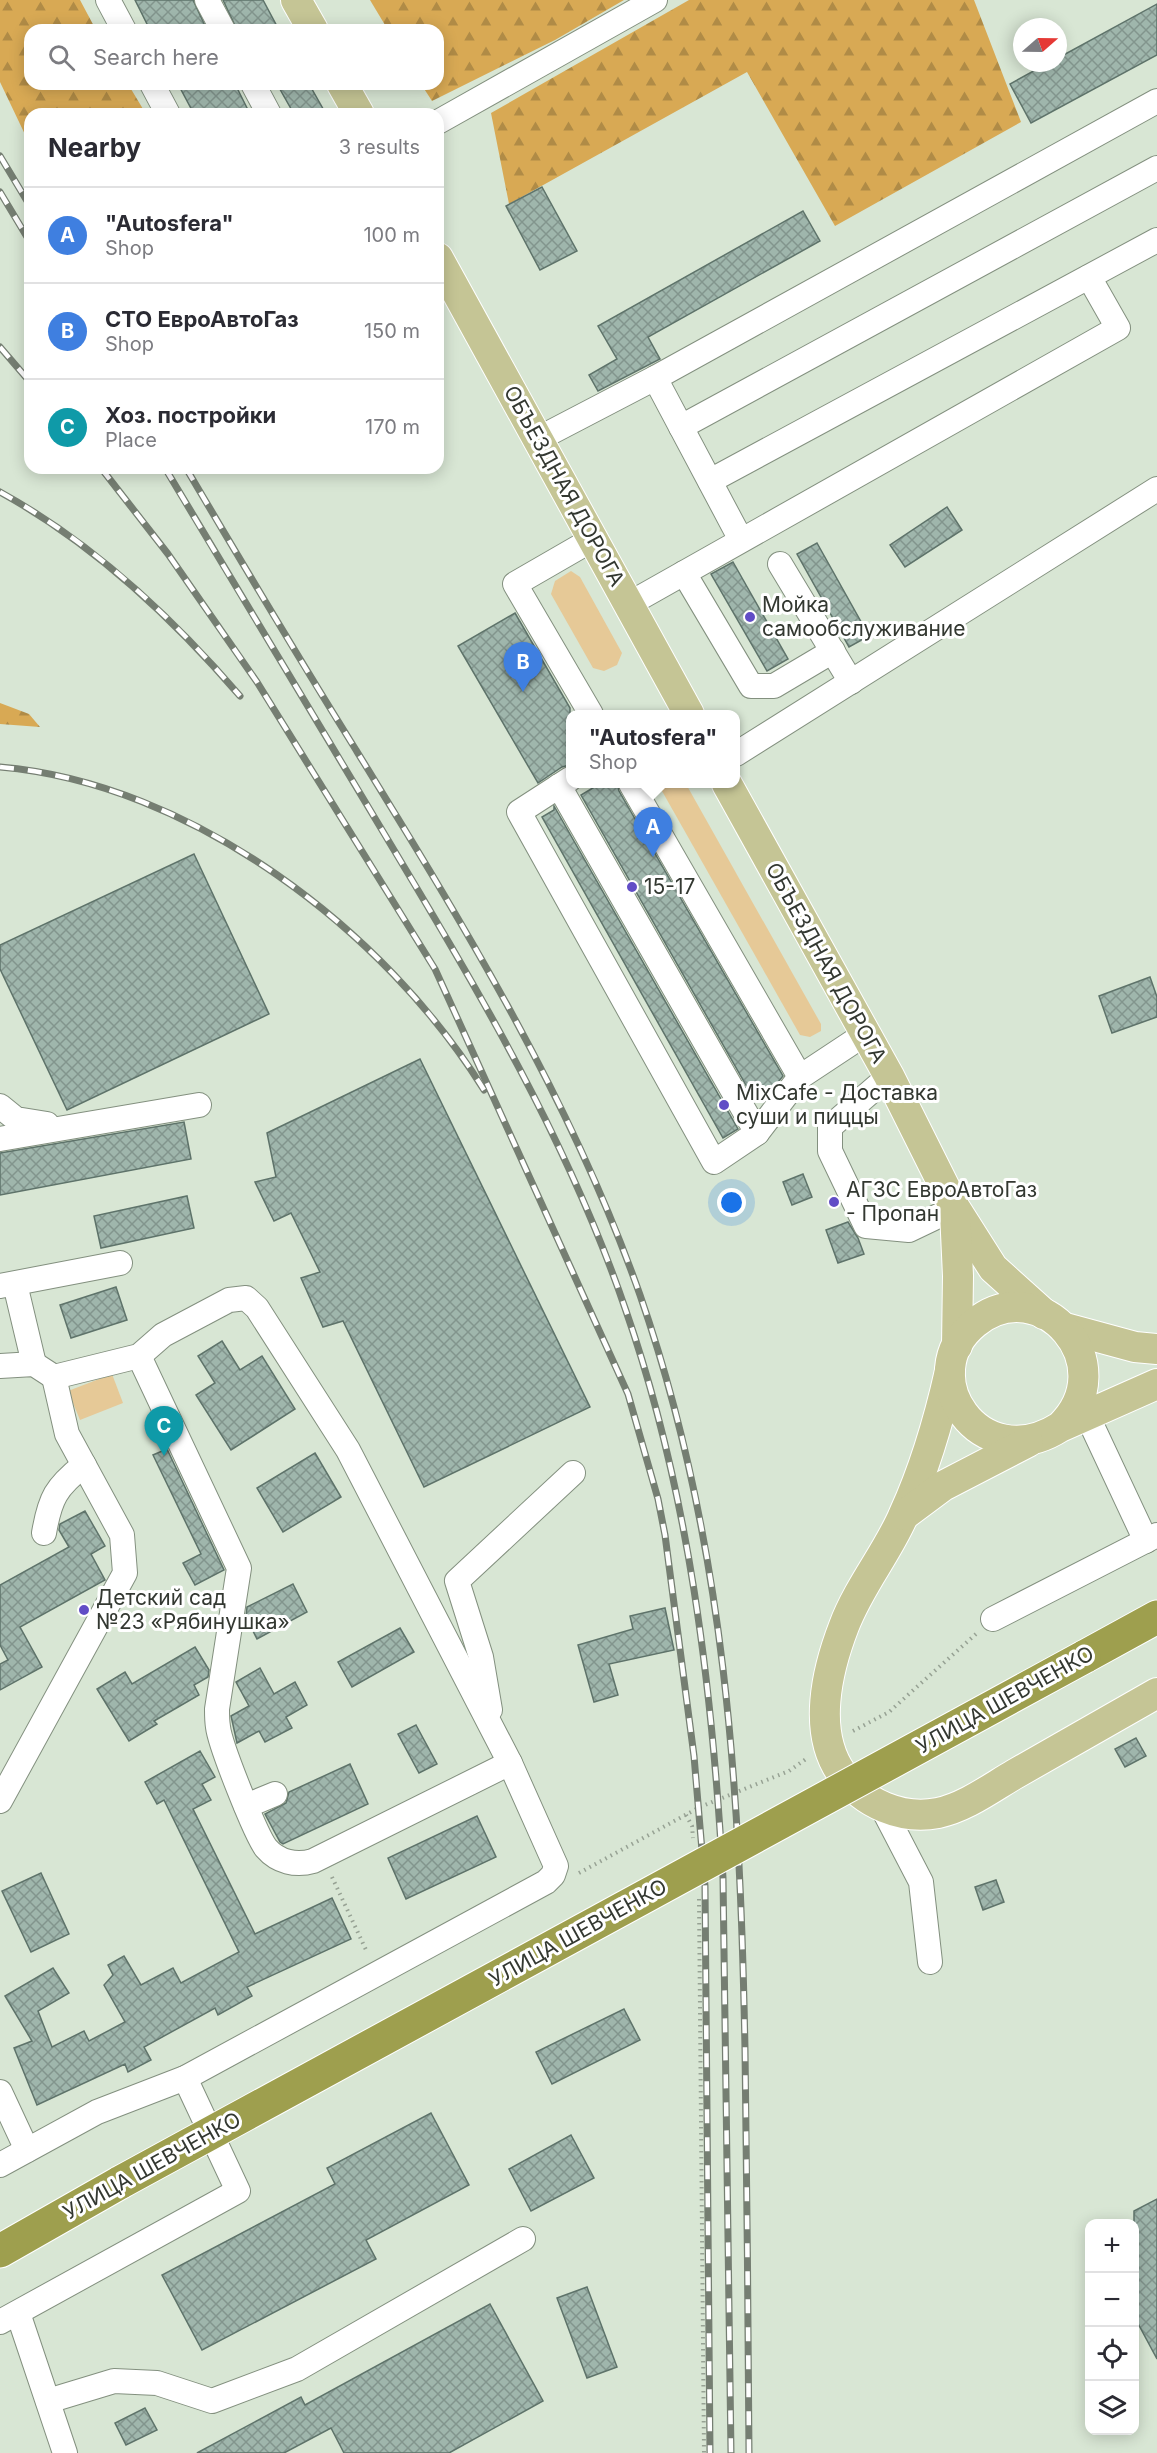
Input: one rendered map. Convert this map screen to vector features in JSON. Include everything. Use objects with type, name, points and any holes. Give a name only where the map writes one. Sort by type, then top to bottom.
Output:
[{"type":"highway","name":"УЛИЦА ШЕВЧЕНКО","points":[[0,2251],[121,2182],[1157,1617]]},
{"type":"main road","points":[[296,0],[310,24]]},
{"type":"main road","points":[[345,90],[355,108]]},
{"type":"main road","name":"ОБЪЕЗДНАЯ ДОРОГА","points":[[444,269],[629,604],[683,710]]},
{"type":"main road","name":"ОБЪЕЗДНАЯ ДОРОГА","points":[[730,788],[889,1076],[955,1208],[993,1268],[1054,1321]]},
{"type":"main road","points":[[955,1208],[958,1276],[954,1397],[968,1420],[984,1433],[1002,1441],[1029,1441]]},
{"type":"main road","points":[[1157,1349],[1135,1347],[1014,1308],[994,1312],[976,1322],[954,1359],[938,1423],[904,1515],[845,1624],[833,1662],[825,1724],[828,1745],[836,1764],[857,1791],[882,1807],[919,1815],[957,1807],[1157,1693]]},
{"type":"main road","points":[[1054,1321],[1082,1356],[1084,1379],[1083,1390],[1074,1410],[1059,1427]]},
{"type":"main road","points":[[904,1515],[943,1486],[1029,1441],[1045,1436],[1059,1427],[1157,1384]]},
{"type":"street","points":[[108,0],[121,24]]},
{"type":"street","points":[[207,0],[220,24]]},
{"type":"street","points":[[444,119],[655,0]]},
{"type":"street","points":[[155,90],[165,108]]},
{"type":"street","points":[[256,90],[266,108]]},
{"type":"street","points":[[538,439],[655,378],[1157,101]]},
{"type":"street","points":[[681,427],[1157,168]]},
{"type":"street","points":[[710,481],[1157,240]]},
{"type":"street","points":[[629,604],[1118,328],[1089,277]]},
{"type":"street","points":[[655,378],[741,540]]},
{"type":"street","points":[[740,751],[1157,489]]},
{"type":"street","points":[[589,710],[515,584],[593,539]]},
{"type":"street","points":[[780,564],[852,682]]},
{"type":"street","points":[[684,573],[751,686],[774,686],[833,651]]},
{"type":"street","points":[[565,783],[519,812],[714,1162],[757,1132],[800,1077],[866,1034]]},
{"type":"street","points":[[568,788],[757,1132]]},
{"type":"street","points":[[634,788],[800,1077]]},
{"type":"street","points":[[889,1076],[830,1127],[830,1151],[866,1226],[909,1230],[955,1208]]},
{"type":"street","points":[[0,1139],[199,1105]]},
{"type":"street","points":[[0,1106],[16,1119],[67,1128]]},
{"type":"street","points":[[0,1801],[126,1573],[122,1535],[67,1434],[44,1371],[7,1285],[120,1263]]},
{"type":"street","points":[[0,1366],[44,1371],[139,1356],[163,1335],[229,1300],[246,1299],[257,1308],[348,1450],[510,1763],[556,1866],[554,1875],[546,1882],[185,2078],[97,2112],[0,2165]]},
{"type":"street","points":[[139,1356],[239,1568],[217,1709],[218,1728],[246,1806],[266,1848],[286,1862],[303,1864],[323,1857],[510,1763]]},
{"type":"street","points":[[993,1619],[1151,1538],[1087,1415]]},
{"type":"street","points":[[44,1533],[50,1501],[65,1480],[84,1466]]},
{"type":"street","points":[[494,1733],[481,1657],[457,1581],[573,1473]]},
{"type":"street","points":[[246,1806],[274,1794]]},
{"type":"street","points":[[882,1807],[921,1882],[930,1962]]},
{"type":"street","points":[[65,2453],[48,2401],[9,2317],[238,2191],[185,2078]]},
{"type":"street","points":[[0,2092],[27,2150]]},
{"type":"street","points":[[48,2401],[114,2381],[157,2383],[212,2401],[297,2369],[523,2239]]},
{"type":"path","points":[[686,1815],[692,1826],[694,1850]]},
{"type":"path","points":[[323,1857],[368,1956]]},
{"type":"path","points":[[699,1897],[704,2453]]},
{"type":"shaded area","points":[[571,571],[580,577],[622,653],[617,665],[604,671],[593,668],[551,594],[555,581]]},
{"type":"shaded area","points":[[660,788],[688,788],[821,1024],[821,1031],[810,1037],[800,1035]]},
{"type":"shaded area","points":[[112,1374],[123,1403],[80,1420],[68,1391]]},
{"type":"green space","points":[[0,0],[80,0],[93,24],[24,24],[24,90],[132,90],[142,108],[24,108],[24,132],[0,82]]},
{"type":"green space","points":[[370,0],[624,0],[555,40],[432,101],[425,90],[444,90],[444,24],[384,24]]},
{"type":"green space","points":[[689,0],[974,0],[1021,122],[835,226],[747,72],[509,204],[491,113]]},
{"type":"green space","points":[[0,703],[29,714],[40,727],[0,724]]},
{"type":"building","points":[[135,0],[193,0],[204,24],[147,24]]},
{"type":"building","points":[[223,0],[263,0],[276,24],[234,24]]},
{"type":"building","points":[[1157,4],[1157,55],[1031,123],[1010,84],[1032,72],[1067,72],[1067,53]]},
{"type":"building","points":[[181,90],[238,90],[247,108],[191,108]]},
{"type":"building","points":[[280,90],[312,90],[323,108],[291,108]]},
{"type":"building","points":[[542,187],[577,251],[540,270],[506,206]]},
{"type":"building","points":[[803,211],[820,241],[648,337],[660,359],[598,391],[589,375],[617,359],[598,326]]},
{"type":"building","points":[[947,507],[962,530],[905,567],[890,545]]},
{"type":"building","points":[[817,543],[869,636],[849,647],[797,554]]},
{"type":"building","name":"Мойка самообслуживание","points":[[733,562],[788,659],[767,671],[711,574]]},
{"type":"building","points":[[515,613],[570,708],[566,710],[566,766],[538,783],[458,646]]},
{"type":"building","points":[[593,788],[618,788],[783,1076],[771,1091],[755,1101],[581,795]]},
{"type":"building","points":[[554,806],[738,1129],[723,1138],[542,817],[554,810]]},
{"type":"building","points":[[194,854],[269,1014],[67,1110],[0,969],[0,945]]},
{"type":"building","points":[[1150,977],[1157,997],[1157,1017],[1112,1033],[1099,996]]},
{"type":"building","points":[[420,1059],[590,1407],[424,1487],[343,1321],[323,1327],[301,1278],[320,1272],[291,1213],[274,1221],[255,1182],[276,1177],[267,1133]]},
{"type":"building","points":[[184,1122],[191,1159],[0,1195],[0,1153]]},
{"type":"building","points":[[803,1174],[812,1197],[792,1205],[783,1182]]},
{"type":"building","points":[[187,1196],[194,1228],[101,1248],[94,1216]]},
{"type":"building","points":[[848,1222],[864,1254],[838,1263],[826,1230]]},
{"type":"building","points":[[116,1287],[127,1320],[71,1338],[60,1305]]},
{"type":"building","points":[[222,1341],[240,1370],[262,1356],[295,1409],[231,1450],[196,1395],[215,1383],[198,1356]]},
{"type":"building","points":[[167,1449],[224,1570],[195,1585],[183,1563],[201,1554],[153,1455]]},
{"type":"building","points":[[315,1453],[341,1497],[283,1532],[257,1488]]},
{"type":"building","points":[[85,1511],[105,1546],[91,1554],[105,1580],[20,1627],[42,1667],[0,1690],[0,1664],[8,1660],[0,1645],[0,1585],[69,1547],[59,1530],[60,1524]]},
{"type":"building","points":[[293,1584],[307,1612],[257,1639],[246,1617],[247,1607]]},
{"type":"building","points":[[665,1608],[674,1650],[609,1664],[618,1695],[594,1702],[578,1645],[633,1629],[630,1616]]},
{"type":"building","points":[[400,1628],[414,1652],[352,1687],[338,1662]]},
{"type":"building","points":[[195,1647],[209,1670],[208,1677],[194,1685],[199,1695],[154,1721],[157,1724],[129,1741],[97,1689],[125,1672],[132,1684]]},
{"type":"building","points":[[260,1668],[274,1694],[295,1682],[307,1705],[286,1717],[292,1728],[265,1742],[259,1731],[237,1743],[231,1716],[249,1706],[236,1682]]},
{"type":"building","points":[[416,1725],[437,1764],[419,1773],[398,1734]]},
{"type":"building","points":[[1136,1738],[1146,1756],[1125,1767],[1115,1749]]},
{"type":"building","points":[[200,1751],[215,1777],[202,1784],[211,1800],[193,1809],[255,1934],[332,1898],[351,1939],[247,1987],[252,1996],[218,2015],[215,2008],[144,2047],[151,2060],[128,2072],[125,2064],[37,2105],[14,2048],[32,2041],[5,1996],[53,1968],[69,1993],[38,2011],[52,2047],[84,2031],[89,2041],[125,2022],[104,1985],[113,1975],[108,1965],[124,1956],[141,1985],[173,1968],[181,1983],[239,1952],[164,1800],[157,1804],[145,1782]]},
{"type":"building","points":[[350,1764],[368,1804],[283,1844],[280,1842],[265,1814],[286,1803],[289,1792]]},
{"type":"building","points":[[477,1816],[496,1857],[406,1899],[388,1858]]},
{"type":"building","points":[[41,1873],[69,1934],[31,1952],[2,1891]]},
{"type":"building","points":[[996,1880],[1004,1902],[983,1910],[975,1887]]},
{"type":"building","points":[[624,2009],[640,2040],[552,2084],[536,2052]]},
{"type":"building","points":[[431,2113],[469,2185],[366,2240],[376,2259],[202,2350],[162,2275],[335,2184],[327,2168]]},
{"type":"building","points":[[571,2135],[594,2178],[531,2211],[509,2169]]},
{"type":"building","points":[[1157,2199],[1157,2359],[1139,2325],[1139,2219],[1134,2219],[1134,2211]]},
{"type":"building","points":[[587,2287],[617,2367],[587,2378],[557,2298]]},
{"type":"building","points":[[490,2304],[543,2401],[449,2453],[344,2453],[331,2428],[284,2453],[197,2453],[301,2397],[305,2405]]},
{"type":"building","points":[[145,2408],[157,2430],[126,2445],[115,2423]]},
{"type":"railway","points":[[0,156],[24,196]]},
{"type":"railway","points":[[0,192],[24,232]]},
{"type":"railway","points":[[0,347],[24,375]]},
{"type":"railway","points":[[106,474],[168,554],[257,682],[435,969],[628,1394],[658,1499],[665,1535],[694,1756],[705,1886],[710,2453]]},
{"type":"railway","points":[[169,474],[422,896],[519,1068],[577,1186],[602,1246],[647,1377],[666,1447],[694,1589],[712,1733],[718,1806],[723,1878],[731,2453]]},
{"type":"railway","points":[[190,474],[436,881],[513,1015],[582,1152],[613,1223],[640,1295],[669,1388],[692,1481],[710,1574],[723,1668],[732,1762],[743,1952],[749,2453]]},
{"type":"railway","points":[[0,492],[67,534],[129,583],[214,666],[240,696]]},
{"type":"railway","points":[[0,767],[72,779],[142,802],[211,834],[276,874],[338,922],[393,974],[443,1031],[484,1090]]},
{"type":"place","name":"Мойка самообслуживание","points":[[750,617]]},
{"type":"place","name":"СТО ЕвроАвтоГаз","points":[[523,692]]},
{"type":"place","name":"\"Autosfera\"","points":[[653,857]]},
{"type":"place","name":"15-17","points":[[632,887]]},
{"type":"place","name":"MixCafe - Доставка суши и пиццы","points":[[724,1105]]},
{"type":"place","name":"АГЗС ЕвроАвтоГаз - Пропан","points":[[834,1202]]},
{"type":"place","name":"Хоз. постройки","points":[[164,1456]]},
{"type":"place","name":"Детский сад №23 «Рябинушка»","points":[[84,1610]]}]
